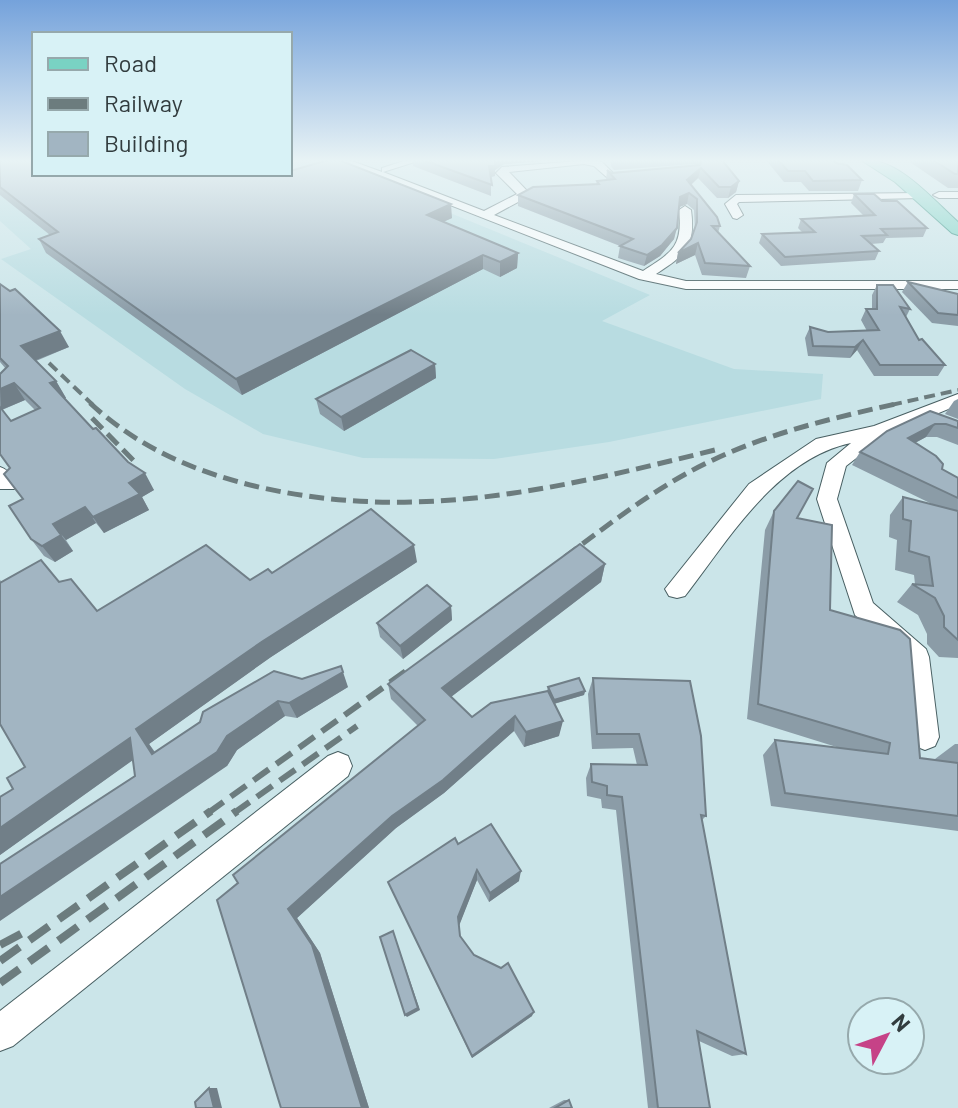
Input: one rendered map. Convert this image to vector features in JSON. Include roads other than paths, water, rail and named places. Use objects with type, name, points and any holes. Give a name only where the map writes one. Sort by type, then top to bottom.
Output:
[{"type":"main road","points":[[936,212],[958,230]]},
{"type":"street","points":[[476,212],[644,276],[686,285],[958,285]]},
{"type":"street","points":[[485,212],[508,224]]},
{"type":"street","points":[[644,276],[682,250],[689,236],[685,212]]},
{"type":"street","points":[[677,589],[756,489],[823,443],[879,431],[958,399]]},
{"type":"street","points":[[921,414],[946,424]]},
{"type":"street","points":[[879,431],[837,463],[827,499],[863,608],[917,657],[925,737]]},
{"type":"street","points":[[0,1033],[338,766]]},
{"type":"railway","points":[[49,363],[93,405]]},
{"type":"railway","points":[[891,405],[958,390]]},
{"type":"railway","points":[[90,403],[129,434],[192,467],[263,488],[322,498],[380,502],[493,496],[605,476],[719,449]]},
{"type":"railway","points":[[565,557],[655,492],[713,460],[781,433],[900,403]]},
{"type":"railway","points":[[92,418],[137,464]]},
{"type":"railway","points":[[208,813],[406,671]]},
{"type":"railway","points":[[234,813],[357,726]]},
{"type":"railway","points":[[0,961],[211,811]]},
{"type":"railway","points":[[0,983],[237,811]]},
{"type":"railway","points":[[0,945],[28,930]]}]
